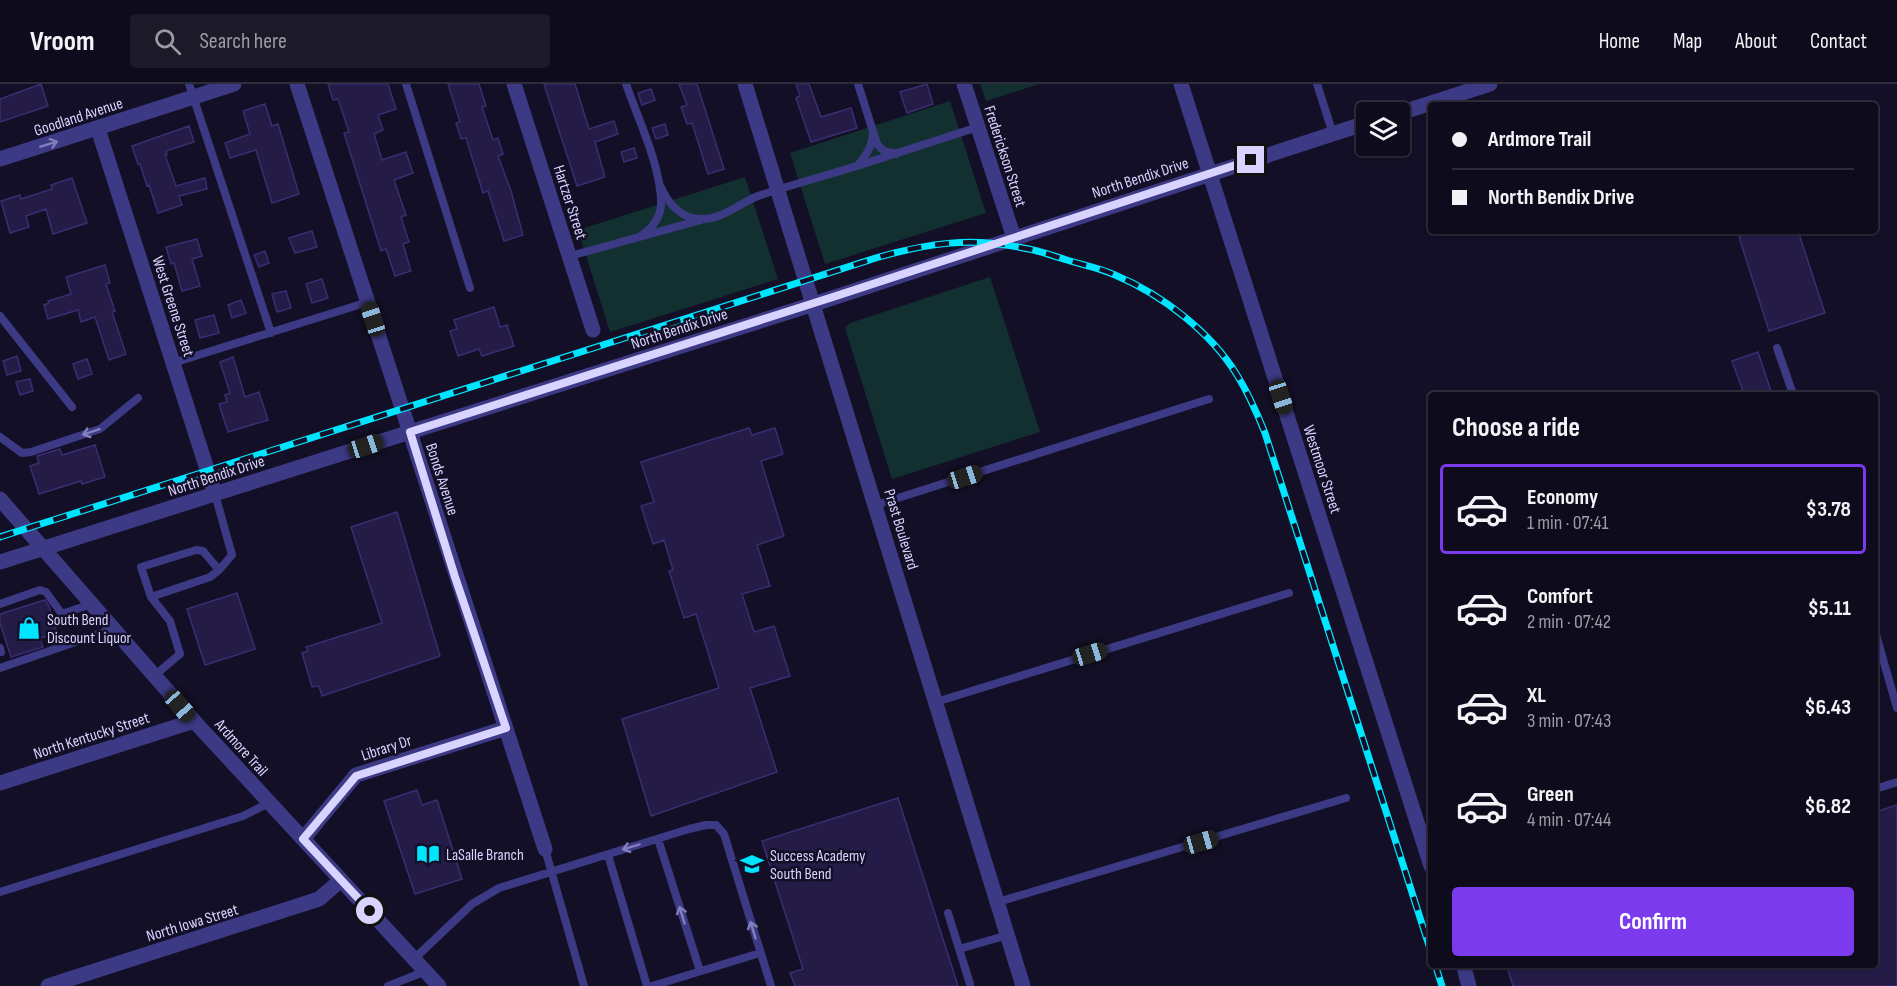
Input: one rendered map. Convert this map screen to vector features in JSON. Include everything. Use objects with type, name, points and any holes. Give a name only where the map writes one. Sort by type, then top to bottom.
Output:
[{"type":"street","name":"Goodland Avenue","points":[[0,159],[98,129],[191,91],[234,84]]},
{"type":"street","name":"Bonds Avenue","points":[[297,84],[545,849]]},
{"type":"street","name":"Hartzer Street","points":[[514,84],[593,330]]},
{"type":"street","name":"Prast Boulevard","points":[[745,84],[1023,986]]},
{"type":"street","name":"Frederickson Street","points":[[964,84],[1014,238]]},
{"type":"street","name":"Westmoor Street","points":[[1181,84],[1428,857]]},
{"type":"street","points":[[1410,109],[1452,90],[1490,84]]},
{"type":"street","name":"North Bendix Drive","points":[[0,562],[814,304],[1356,126]]},
{"type":"street","name":"West Greene Street","points":[[98,129],[215,495]]},
{"type":"street","name":"Ardmore Trail","points":[[0,499],[194,721],[439,986]]},
{"type":"street","name":"North Kentucky Street","points":[[0,783],[194,721]]},
{"type":"street","name":"Library Dr","points":[[303,839],[356,776],[506,728]]},
{"type":"street","name":"North Iowa Street","points":[[48,986],[319,899],[341,880]]},
{"type":"street","points":[[1463,968],[1469,986]]},
{"type":"lane","points":[[406,84],[470,288]]},
{"type":"lane","points":[[626,84],[647,141],[661,205],[658,217],[642,235]]},
{"type":"lane","points":[[858,84],[877,144],[884,151],[899,154]]},
{"type":"lane","points":[[1317,84],[1333,134]]},
{"type":"lane","points":[[191,91],[271,333]]},
{"type":"lane","points":[[570,256],[720,215],[755,197],[899,154],[978,127]]},
{"type":"lane","points":[[857,166],[865,158],[872,144],[873,134]]},
{"type":"lane","points":[[658,183],[667,202],[673,208],[685,215],[702,219]]},
{"type":"lane","points":[[173,363],[368,302]]},
{"type":"lane","points":[[0,316],[72,407]]},
{"type":"lane","points":[[1777,348],[1792,392]]},
{"type":"lane","points":[[0,437],[22,453],[31,452],[100,429],[138,398]]},
{"type":"lane","points":[[876,505],[1209,399]]},
{"type":"lane","points":[[151,597],[170,587],[210,577],[232,555],[215,495]]},
{"type":"lane","points":[[154,675],[180,654],[170,621],[151,597],[141,567],[162,564],[196,550],[202,551],[219,570]]},
{"type":"lane","points":[[0,604],[40,590],[46,592],[62,614],[91,604]]},
{"type":"lane","points":[[936,702],[1289,593]]},
{"type":"lane","points":[[0,668],[113,629]]},
{"type":"lane","points":[[1878,642],[1897,708]]},
{"type":"lane","points":[[1878,788],[1897,782]]},
{"type":"lane","points":[[998,902],[1346,798]]},
{"type":"lane","points":[[0,892],[243,816],[269,803]]},
{"type":"lane","points":[[414,959],[472,903],[500,888],[706,825],[716,825],[724,834],[771,986]]},
{"type":"lane","points":[[658,839],[700,971]]},
{"type":"lane","points":[[545,849],[584,986]]},
{"type":"lane","points":[[608,855],[647,986]]},
{"type":"lane","points":[[948,913],[970,984]]},
{"type":"lane","points":[[959,949],[1008,935]]},
{"type":"lane","points":[[652,986],[760,953]]},
{"type":"lane","points":[[388,986],[426,971]]},
{"type":"green space","points":[[980,84],[1039,84],[986,101]]},
{"type":"green space","points":[[950,101],[986,213],[825,264],[790,153]]},
{"type":"green space","points":[[745,177],[778,279],[610,332],[578,230]]},
{"type":"green space","points":[[990,277],[1040,432],[892,479],[845,328],[850,323]]},
{"type":"building","points":[[41,84],[48,106],[0,122],[0,99]]},
{"type":"building","points":[[328,84],[388,84],[396,109],[378,115],[383,130],[374,134],[382,160],[406,152],[413,173],[394,180],[406,215],[401,217],[409,242],[403,244],[411,271],[395,276],[386,249],[381,251],[344,133],[349,132],[338,99],[333,100]]},
{"type":"building","points":[[448,84],[479,84],[486,106],[482,107],[493,140],[498,138],[503,154],[498,156],[511,191],[523,235],[504,241],[488,191],[483,193],[466,138],[461,139],[456,123],[460,122]]},
{"type":"building","points":[[544,84],[575,84],[589,129],[614,121],[618,134],[595,142],[605,177],[577,186]]},
{"type":"building","points":[[679,84],[697,84],[724,169],[708,174],[692,123],[687,124],[681,107],[687,105]]},
{"type":"building","points":[[796,84],[809,84],[821,117],[851,108],[857,128],[811,142],[796,98],[800,96]]},
{"type":"building","points":[[927,84],[933,104],[907,113],[900,92]]},
{"type":"building","points":[[651,89],[655,100],[642,105],[638,93]]},
{"type":"building","points":[[265,104],[272,126],[278,124],[299,194],[272,203],[256,150],[230,158],[225,143],[250,134],[243,111]]},
{"type":"building","points":[[665,124],[668,135],[656,139],[652,128]]},
{"type":"building","points":[[189,126],[194,142],[166,151],[167,155],[165,155],[176,186],[205,178],[207,189],[179,196],[182,205],[158,213],[132,146]]},
{"type":"building","points":[[634,148],[637,158],[624,162],[621,152]]},
{"type":"building","points":[[72,178],[87,223],[53,234],[46,209],[26,216],[29,227],[10,233],[1,201],[20,195],[21,199],[52,189],[51,185]]},
{"type":"building","points":[[312,231],[317,247],[295,253],[289,238]]},
{"type":"building","points":[[1748,234],[1799,234],[1825,313],[1769,331],[1739,237]]},
{"type":"building","points":[[197,239],[202,256],[192,259],[200,286],[182,291],[174,263],[171,264],[166,247]]},
{"type":"building","points":[[265,251],[269,263],[259,267],[254,255]]},
{"type":"building","points":[[105,265],[110,283],[106,284],[115,311],[112,312],[126,354],[109,360],[95,317],[81,322],[78,310],[48,319],[44,305],[49,303],[48,301],[71,294],[66,277]]},
{"type":"building","points":[[322,279],[328,298],[312,303],[306,284]]},
{"type":"building","points":[[286,291],[291,308],[277,312],[272,294]]},
{"type":"building","points":[[241,300],[246,313],[232,318],[228,305]]},
{"type":"building","points":[[494,307],[500,327],[507,325],[514,346],[482,356],[479,349],[458,356],[450,331],[457,329],[454,320]]},
{"type":"building","points":[[214,315],[219,333],[200,338],[195,320]]},
{"type":"building","points":[[1758,352],[1771,392],[1743,392],[1732,361]]},
{"type":"building","points":[[17,356],[21,371],[7,375],[3,361]]},
{"type":"building","points":[[233,357],[245,397],[259,392],[268,420],[228,432],[219,404],[227,402],[225,395],[230,393],[220,362]]},
{"type":"building","points":[[87,359],[92,374],[78,379],[73,364]]},
{"type":"building","points":[[30,379],[33,391],[20,395],[16,382]]},
{"type":"building","points":[[749,428],[752,435],[775,428],[783,454],[761,461],[784,536],[757,545],[770,586],[742,594],[754,632],[774,626],[790,676],[750,688],[777,772],[651,816],[622,719],[719,688],[696,614],[684,618],[669,571],[673,570],[664,540],[653,544],[641,506],[654,502],[641,462]]},
{"type":"building","points":[[95,445],[105,477],[82,484],[81,481],[39,494],[30,466],[39,463],[37,456],[60,449],[62,455]]},
{"type":"building","points":[[397,512],[440,656],[322,696],[319,686],[312,687],[302,653],[308,651],[306,647],[382,623],[351,527]]},
{"type":"building","points":[[237,593],[255,649],[205,665],[187,609]]},
{"type":"building","name":"South Bend Discount Liquor","points":[[45,600],[57,633],[40,638],[43,647],[11,657],[0,623],[0,614]]},
{"type":"building","name":"LaSalle Branch","points":[[417,790],[422,805],[437,800],[462,879],[415,894],[384,801]]},
{"type":"building","points":[[898,798],[958,986],[795,986],[790,973],[803,969],[762,841]]},
{"type":"building","points":[[1897,805],[1897,986],[1513,986],[1507,968],[1878,968],[1878,811]]},
{"type":"railway","points":[[0,537],[879,257],[915,248],[950,243],[986,243],[1029,249],[1097,268],[1150,293],[1199,329],[1226,359],[1252,403],[1265,433],[1428,943]]},
{"type":"railway","points":[[1436,968],[1442,986]]},
{"type":"place","name":"South Bend Discount Liquor","points":[[29,628]]},
{"type":"place","name":"LaSalle Branch","points":[[428,854]]},
{"type":"place","name":"Success Academy South Bend","points":[[752,864]]},
{"type":"route","points":[[370,911],[303,839],[356,776],[506,728],[455,577],[410,432],[1251,160]]}]
